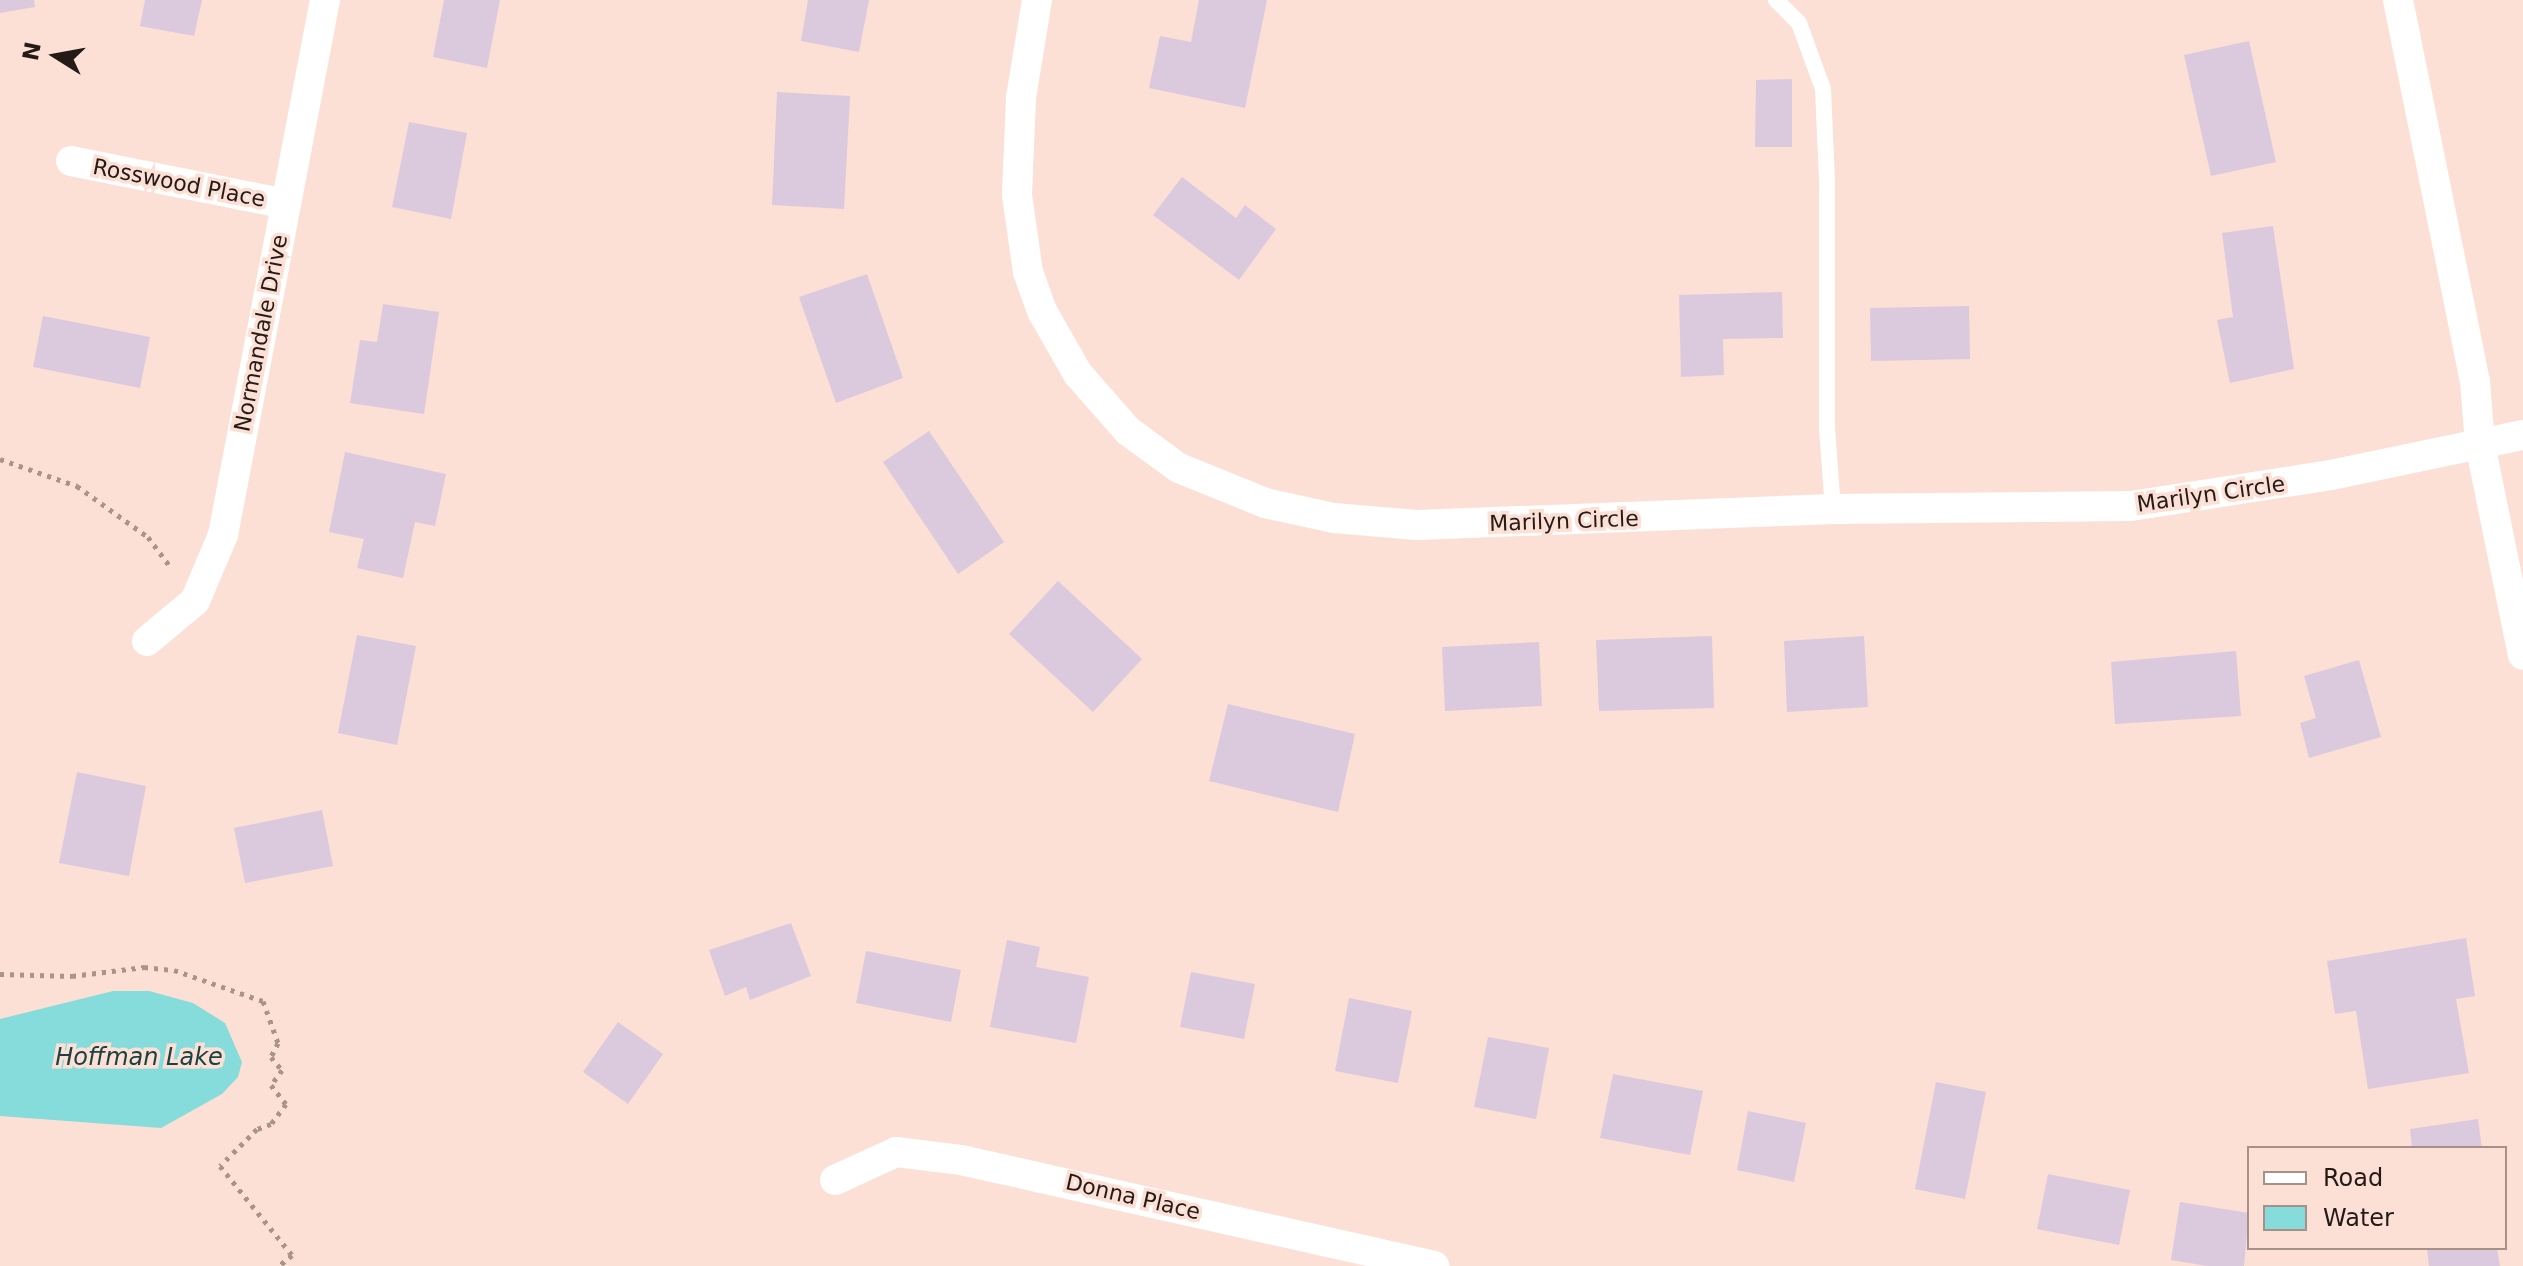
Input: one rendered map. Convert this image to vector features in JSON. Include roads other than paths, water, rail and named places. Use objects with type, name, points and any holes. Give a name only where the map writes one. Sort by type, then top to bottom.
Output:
[{"type":"street","name":"Normandale Drive","points":[[147,641],[195,601],[223,535],[325,0]]},
{"type":"street","name":"Marilyn Circle","points":[[1037,0],[1021,98],[1017,195],[1028,272],[1057,341],[1078,374],[1128,431],[1179,468],[1265,503],[1299,512],[1377,523],[1490,524],[1833,509],[2066,509],[2144,505],[2331,475],[2523,435]]},
{"type":"street","points":[[2398,0],[2475,381],[2480,444],[2523,655]]},
{"type":"street","name":"Rosswood Place","points":[[71,161],[286,204]]},
{"type":"street","name":"Donna Place","points":[[835,1180],[896,1152],[961,1160],[1434,1266]]},
{"type":"lane","points":[[1776,0],[1799,23],[1823,89],[1827,181],[1827,428],[1833,509]]},
{"type":"water","name":"Hoffman Lake","points":[[113,991],[149,991],[193,1003],[225,1023],[242,1062],[238,1077],[222,1094],[161,1128],[0,1116],[0,1019]]}]
